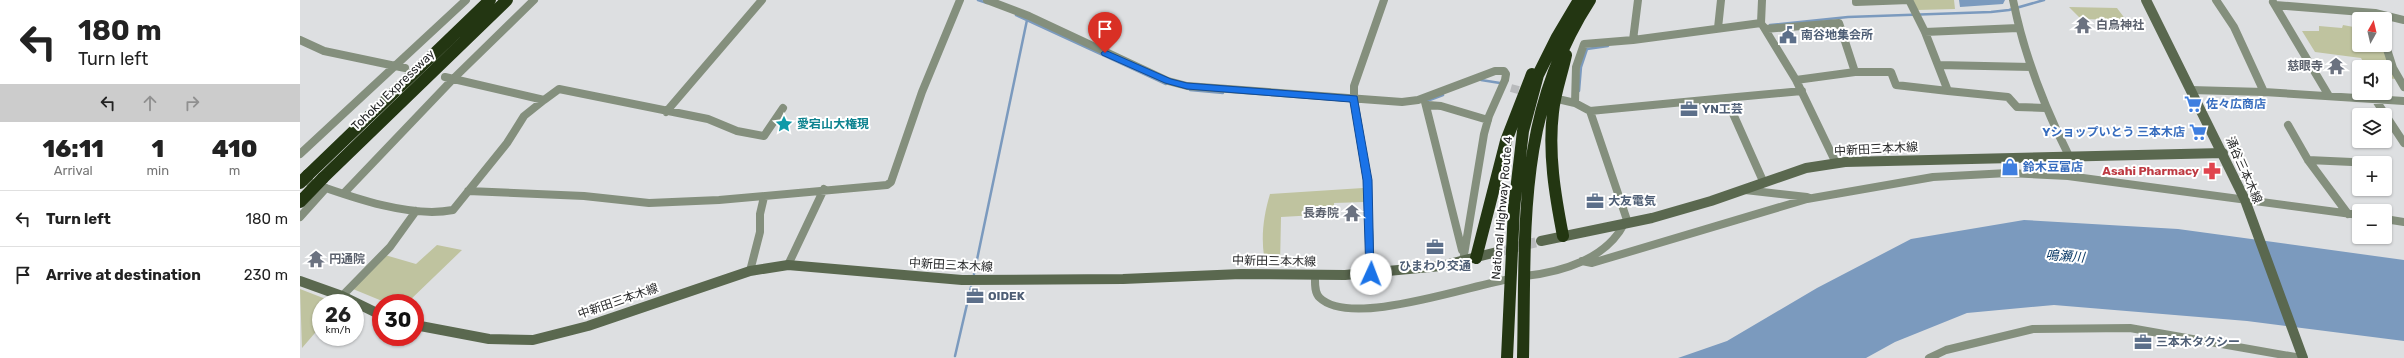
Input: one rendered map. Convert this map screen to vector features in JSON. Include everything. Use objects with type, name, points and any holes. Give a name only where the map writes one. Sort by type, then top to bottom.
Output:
[{"type":"highway","name":"Tohoku Expressway","points":[[303,179],[490,0]]},
{"type":"highway","name":"Tohoku Expressway","points":[[300,202],[325,183],[507,0]]},
{"type":"highway","name":"National Highway Route 4","points":[[1522,358],[1529,185],[1539,122],[1550,79],[1570,34],[1590,0]]},
{"type":"highway","name":"National Highway Route 4","points":[[1507,358],[1518,155],[1526,114],[1538,76],[1554,40],[1576,4]]},
{"type":"highway","points":[[1476,258],[1501,156],[1518,102],[1549,39],[1576,4]]},
{"type":"highway","points":[[1563,236],[1557,201],[1552,139],[1553,110],[1570,34]]},
{"type":"main road","name":"涌谷三本木線","points":[[2146,0],[2223,153],[2246,205],[2302,358]]},
{"type":"main road","name":"中新田三本木線","points":[[1541,241],[1626,224],[1679,210],[1744,190],[1763,181],[1806,168],[1836,163],[2223,153]]},
{"type":"main road","name":"中新田三本木線","points":[[424,327],[489,339],[533,340],[588,326],[750,271],[788,265],[962,280],[1123,279],[1227,274],[1371,274],[1441,266],[1497,252]]},
{"type":"main road","points":[[300,281],[336,294]]},
{"type":"street","points":[[300,154],[393,66],[466,0]]},
{"type":"street","points":[[344,192],[449,78],[534,0]]},
{"type":"street","points":[[666,112],[762,0]]},
{"type":"street","points":[[468,190],[584,196],[649,203],[764,197],[824,189],[882,186],[891,182],[922,92],[960,0]]},
{"type":"street","points":[[987,0],[1028,16],[1175,84],[1200,88],[1354,101],[1426,102],[1438,104],[1468,116],[1488,120]]},
{"type":"street","points":[[1371,274],[1367,180],[1354,101],[1354,86],[1384,0]]},
{"type":"street","points":[[1633,40],[1638,0]]},
{"type":"street","points":[[1718,28],[1721,0]]},
{"type":"street","points":[[1762,0],[1763,26],[1802,91],[1836,163]]},
{"type":"street","points":[[1856,0],[1856,2],[1909,0],[1925,32],[1948,91]]},
{"type":"street","points":[[2216,0],[2234,27],[2264,92]]},
{"type":"street","points":[[2273,2],[2329,96]]},
{"type":"street","points":[[2273,2],[2352,13]]},
{"type":"street","points":[[2014,6],[2018,28],[2046,108],[2069,156]]},
{"type":"street","points":[[2392,18],[2404,20]]},
{"type":"street","points":[[1575,102],[1576,67],[1584,44],[1633,40],[1718,28],[1839,23],[1855,72]]},
{"type":"street","points":[[1925,32],[2018,28]]},
{"type":"street","points":[[300,40],[324,51],[405,68]]},
{"type":"street","points":[[2388,52],[2393,68],[2404,87]]},
{"type":"street","points":[[1938,65],[2031,67]]},
{"type":"street","points":[[1426,102],[1500,70],[1506,74],[1507,87],[1488,120],[1481,148],[1471,221],[1462,250]]},
{"type":"street","points":[[1796,80],[1855,72],[1891,72],[1896,85],[2008,97],[2017,107],[2046,108]]},
{"type":"street","points":[[449,78],[544,100]]},
{"type":"street","points":[[303,179],[325,183],[344,192],[416,211],[447,213],[453,210],[507,143],[524,116],[559,89],[666,112],[714,120],[737,131],[764,136],[783,108]]},
{"type":"street","points":[[2190,90],[2264,92],[2352,98]]},
{"type":"street","points":[[1562,100],[1575,102],[1590,111],[1802,91]]},
{"type":"street","points":[[1726,98],[1763,181]]},
{"type":"street","points":[[2376,100],[2404,143]]},
{"type":"street","points":[[2390,100],[2404,101]]},
{"type":"street","points":[[1426,102],[1462,250],[1463,261]]},
{"type":"street","points":[[1525,280],[1582,261],[1609,244],[1622,232],[1626,224],[1590,111]]},
{"type":"street","points":[[2288,125],[2308,160],[2348,214]]},
{"type":"street","points":[[2308,160],[2352,162]]},
{"type":"street","points":[[1582,261],[1592,263],[1812,198],[1933,177],[2008,173],[2068,176],[2246,205],[2352,215]]},
{"type":"street","points":[[300,217],[325,183]]},
{"type":"street","points":[[788,265],[824,189]]},
{"type":"street","points":[[1744,190],[1812,198]]},
{"type":"street","points":[[750,271],[760,232],[760,214],[764,197]]},
{"type":"street","points":[[344,294],[390,247],[416,211]]},
{"type":"street","points":[[2392,215],[2404,216]]},
{"type":"street","points":[[2392,220],[2404,222]]},
{"type":"street","points":[[1315,275],[1315,290],[1319,298],[1325,303],[1343,308],[1441,298],[1510,284]]},
{"type":"street","points":[[1929,358],[1946,350],[2033,330],[2130,328],[2302,358]]},
{"type":"green space","points":[[1912,0],[1954,0],[1955,9],[1917,10]]},
{"type":"green space","points":[[2069,7],[2117,8],[2126,20],[2081,19]]},
{"type":"green space","points":[[2343,25],[2352,27],[2352,52],[2386,52],[2389,60],[2362,60],[2361,58],[2315,52],[2302,31],[2319,31],[2319,26],[2342,28]]},
{"type":"green space","points":[[2392,68],[2396,79],[2392,79]]},
{"type":"green space","points":[[1363,188],[1365,202],[1334,203],[1334,214],[1281,217],[1280,266],[1266,266],[1263,248],[1263,230],[1270,194]]},
{"type":"green space","points":[[437,245],[462,250],[416,294],[372,294],[372,297],[353,289],[385,255],[416,264]]},
{"type":"green space","points":[[300,289],[313,294],[312,336],[302,348]]},
{"type":"water","points":[[1959,0],[2005,0],[2003,4],[1960,7]]},
{"type":"water","name":"鳴瀬川","points":[[2024,220],[2178,229],[2404,260],[2404,341],[2247,321],[2054,305],[1967,313],[1895,342],[1866,358],[1678,358],[1727,341],[1817,288],[1911,239]]},
{"type":"waterway","points":[[978,0],[987,3]]},
{"type":"waterway","points":[[1770,25],[1848,17],[1991,12],[2009,10],[2044,0]]},
{"type":"waterway","points":[[1016,15],[1027,20]]},
{"type":"waterway","points":[[974,274],[1027,20]]},
{"type":"waterway","points":[[1027,20],[1166,84]]},
{"type":"waterway","points":[[1579,91],[1581,67],[1587,49],[1608,46]]},
{"type":"waterway","points":[[1481,80],[1500,83]]},
{"type":"waterway","points":[[1190,90],[1223,93]]},
{"type":"waterway","points":[[1427,101],[1443,95]]},
{"type":"waterway","points":[[955,356],[971,287]]},
{"type":"tunnel","points":[[1511,88],[1530,93]]},
{"type":"tunnel","points":[[1497,252],[1541,241]]},
{"type":"place","name":"白鳥神社","points":[[2083,25]]},
{"type":"place","name":"南谷地集会所","points":[[1788,35]]},
{"type":"place","name":"慈眼寺","points":[[2336,66]]},
{"type":"place","name":"佐々広商店","points":[[2193,104]]},
{"type":"place","name":"YN工芸","points":[[1689,109]]},
{"type":"place","name":"愛宕山大権現","points":[[784,124]]},
{"type":"place","name":"Yショップいとう 三本木店","points":[[2198,132]]},
{"type":"place","name":"鈴木豆富店","points":[[2010,167]]},
{"type":"place","name":"Asahi Pharmacy","points":[[2212,171]]},
{"type":"place","name":"大友電気","points":[[1595,201]]},
{"type":"place","name":"長寿院","points":[[1352,213]]},
{"type":"place","name":"ひまわり交通","points":[[1435,247]]},
{"type":"place","name":"円通院","points":[[316,259]]},
{"type":"place","name":"OIDEK","points":[[975,296]]},
{"type":"place","name":"三本木タクシー","points":[[2143,342]]},
{"type":"route","points":[[1105,53],[1175,84],[1200,88],[1354,99],[1366,168],[1371,274]]}]
